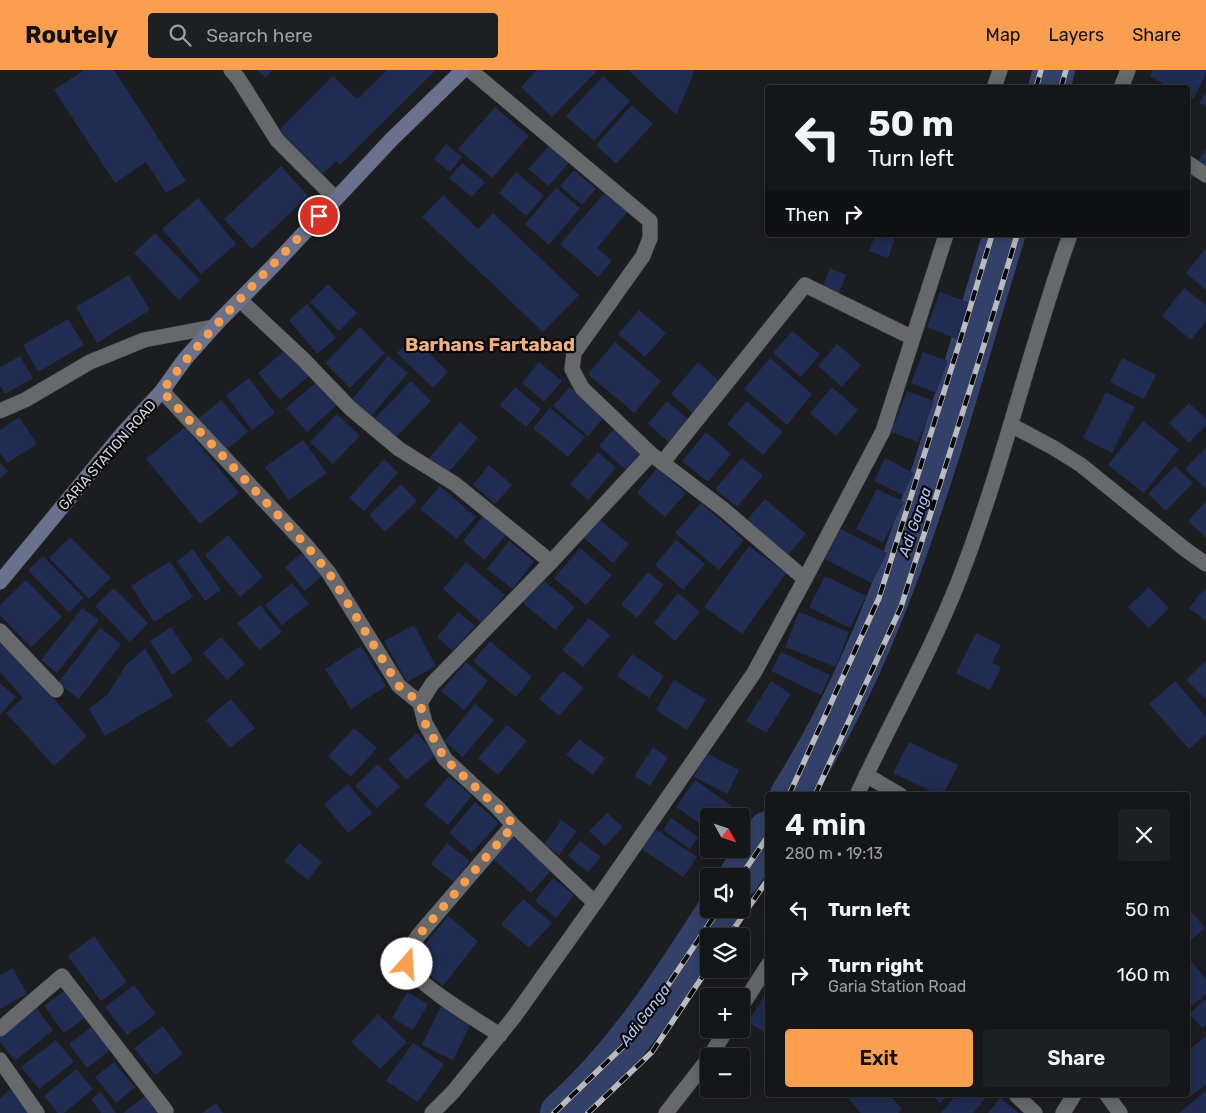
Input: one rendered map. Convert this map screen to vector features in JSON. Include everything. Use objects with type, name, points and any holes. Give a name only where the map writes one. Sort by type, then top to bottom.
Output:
[{"type":"main road","name":"GARIA STATION ROAD","points":[[0,582],[123,433],[162,391],[185,359],[213,327],[391,140],[463,70]]},
{"type":"street","points":[[231,70],[277,140],[335,198]]},
{"type":"street","points":[[470,70],[650,221],[650,238],[643,256],[574,353],[572,369],[582,388],[657,458],[723,509],[805,579]]},
{"type":"street","points":[[995,85],[1000,70]]},
{"type":"street","points":[[1122,85],[1128,70]]},
{"type":"street","points":[[1190,164],[1206,175]]},
{"type":"street","points":[[432,1113],[453,1092],[500,1035],[595,903],[754,673],[883,431],[945,237]]},
{"type":"street","points":[[858,792],[932,642],[959,580],[985,510],[1050,291],[1069,237]]},
{"type":"street","points":[[420,703],[432,684],[551,562],[657,458],[805,286],[913,338]]},
{"type":"street","points":[[240,300],[303,359],[350,408],[399,449],[455,484],[551,562]]},
{"type":"street","points":[[0,411],[25,400],[90,362],[144,340],[213,327]]},
{"type":"street","points":[[162,391],[305,544],[329,573],[399,686],[420,703],[425,723],[445,759],[595,903]]},
{"type":"street","points":[[1011,425],[1081,464],[1186,550],[1206,564]]},
{"type":"street","points":[[0,631],[56,690]]},
{"type":"street","points":[[866,775],[895,792]]},
{"type":"street","points":[[500,1035],[418,979],[407,964],[406,956],[418,936],[514,825]]},
{"type":"street","points":[[750,993],[765,970]]},
{"type":"street","points":[[0,1029],[62,976],[166,1111]]},
{"type":"street","points":[[0,1060],[37,1113]]},
{"type":"street","points":[[666,1113],[700,1069]]},
{"type":"street","points":[[1018,1097],[1034,1113]]},
{"type":"street","points":[[1063,1113],[1073,1097]]},
{"type":"street","points":[[1108,1097],[1120,1113]]},
{"type":"building","points":[[84,70],[114,70],[186,181],[166,193],[146,162],[115,183],[54,90]]},
{"type":"building","points":[[257,70],[272,70],[266,78]]},
{"type":"building","points":[[387,70],[436,70],[340,165],[336,161],[322,175],[278,131],[333,76],[357,99]]},
{"type":"building","points":[[537,70],[598,70],[552,117],[521,87]]},
{"type":"building","points":[[628,70],[695,70],[676,115]]},
{"type":"building","points":[[1153,70],[1206,70],[1206,74],[1193,99],[1190,97],[1190,85],[1166,85],[1150,76]]},
{"type":"building","points":[[603,76],[630,101],[594,141],[566,116]]},
{"type":"building","points":[[1206,92],[1206,107],[1199,103]]},
{"type":"building","points":[[632,105],[653,124],[616,164],[596,145]]},
{"type":"building","points":[[495,107],[529,136],[492,178],[458,149]]},
{"type":"building","points":[[552,142],[572,159],[549,186],[528,169]]},
{"type":"building","points":[[446,144],[462,157],[450,172],[434,159]]},
{"type":"building","points":[[1206,148],[1206,167],[1198,162]]},
{"type":"building","points":[[462,163],[485,182],[472,197],[449,178]]},
{"type":"building","points":[[281,166],[308,196],[252,249],[224,219]]},
{"type":"building","points":[[574,170],[596,189],[582,205],[560,186]]},
{"type":"building","points":[[516,172],[544,196],[526,216],[499,193]]},
{"type":"building","points":[[1190,172],[1194,175],[1190,182]]},
{"type":"building","points":[[556,188],[580,208],[549,245],[525,224]]},
{"type":"building","points":[[606,191],[629,210],[597,248],[612,261],[598,277],[560,244]]},
{"type":"building","points":[[443,195],[478,229],[493,213],[579,295],[543,332],[422,217]]},
{"type":"building","points":[[198,198],[236,244],[201,274],[162,229]]},
{"type":"building","points":[[155,233],[200,280],[179,300],[134,253]]},
{"type":"building","points":[[874,237],[895,237],[888,258],[869,251]]},
{"type":"building","points":[[1206,248],[1206,290],[1186,273]]},
{"type":"building","points":[[830,268],[846,275],[838,295],[822,289]]},
{"type":"building","points":[[129,275],[150,310],[97,343],[76,307]]},
{"type":"building","points":[[328,284],[357,313],[339,331],[310,302]]},
{"type":"building","points":[[1184,288],[1206,305],[1206,321],[1191,340],[1162,316]]},
{"type":"building","points":[[940,292],[973,304],[959,340],[927,327]]},
{"type":"building","points":[[307,304],[336,338],[317,354],[289,320]]},
{"type":"building","points":[[639,310],[666,333],[645,357],[618,334]]},
{"type":"building","points":[[68,319],[84,345],[38,372],[23,345]]},
{"type":"building","points":[[360,327],[385,353],[350,388],[325,363]]},
{"type":"building","points":[[792,331],[820,354],[801,377],[773,353]]},
{"type":"building","points":[[413,337],[448,372],[433,388],[397,353]]},
{"type":"building","points":[[615,342],[661,381],[634,413],[588,374]]},
{"type":"building","points":[[837,344],[861,365],[842,387],[818,366]]},
{"type":"building","points":[[287,349],[310,375],[280,400],[258,373]]},
{"type":"building","points":[[923,352],[948,361],[936,393],[911,383]]},
{"type":"building","points":[[20,356],[33,378],[5,394],[0,386],[0,367]]},
{"type":"building","points":[[388,356],[408,373],[368,420],[349,403]]},
{"type":"building","points":[[770,358],[812,394],[787,425],[744,389]]},
{"type":"building","points":[[1122,358],[1156,375],[1144,399],[1110,382]]},
{"type":"building","points":[[539,362],[562,381],[544,402],[522,383]]},
{"type":"building","points":[[698,362],[723,384],[696,416],[671,394]]},
{"type":"building","points":[[249,378],[275,413],[252,430],[226,395]]},
{"type":"building","points":[[411,381],[431,401],[395,438],[375,418]]},
{"type":"building","points":[[317,382],[337,405],[307,432],[286,408]]},
{"type":"building","points":[[515,387],[541,409],[526,427],[500,405]]},
{"type":"building","points":[[570,387],[605,416],[588,436],[553,406]]},
{"type":"building","points":[[832,387],[858,410],[836,436],[810,413]]},
{"type":"building","points":[[907,391],[934,401],[918,442],[891,432]]},
{"type":"building","points":[[1106,392],[1135,407],[1112,453],[1083,438]]},
{"type":"building","points":[[221,400],[248,432],[225,451],[198,419]]},
{"type":"building","points":[[667,401],[691,422],[672,445],[648,424]]},
{"type":"building","points":[[747,401],[783,432],[763,455],[727,424]]},
{"type":"building","points":[[1189,403],[1206,419],[1206,425],[1189,443],[1169,423]]},
{"type":"building","points":[[550,408],[585,437],[568,457],[533,428]]},
{"type":"building","points":[[337,414],[360,436],[333,464],[310,442]]},
{"type":"building","points":[[19,417],[37,444],[7,463],[0,452],[0,430]]},
{"type":"building","points":[[1143,421],[1179,449],[1144,493],[1108,465]]},
{"type":"building","points":[[460,422],[478,438],[448,473],[429,458]]},
{"type":"building","points":[[616,426],[643,449],[626,470],[599,446]]},
{"type":"building","points":[[185,427],[239,493],[200,524],[146,459]]},
{"type":"building","points":[[706,432],[731,454],[708,482],[682,461]]},
{"type":"building","points":[[303,440],[327,473],[289,500],[265,467]]},
{"type":"building","points":[[1206,447],[1206,489],[1185,469]]},
{"type":"building","points":[[598,452],[616,468],[588,500],[570,484]]},
{"type":"building","points":[[742,458],[763,476],[737,507],[715,489]]},
{"type":"building","points":[[885,458],[914,473],[903,495],[874,481]]},
{"type":"building","points":[[384,459],[398,473],[364,511],[349,498]]},
{"type":"building","points":[[0,463],[8,471],[0,479]]},
{"type":"building","points":[[489,465],[512,485],[495,504],[473,485]]},
{"type":"building","points":[[1175,466],[1193,483],[1166,511],[1148,494]]},
{"type":"building","points":[[657,468],[686,493],[665,517],[637,493]]},
{"type":"building","points":[[401,484],[417,501],[385,532],[369,515]]},
{"type":"building","points":[[440,486],[476,517],[457,539],[420,509]]},
{"type":"building","points":[[877,489],[904,502],[883,543],[856,529]]},
{"type":"building","points":[[765,499],[806,534],[786,557],[745,522]]},
{"type":"building","points":[[1206,501],[1206,538],[1188,521]]},
{"type":"building","points":[[701,503],[744,540],[719,570],[675,533]]},
{"type":"building","points":[[484,515],[507,534],[484,560],[463,541]]},
{"type":"building","points":[[595,516],[629,544],[613,563],[579,534]]},
{"type":"building","points":[[841,529],[887,553],[872,583],[825,559]]},
{"type":"building","points":[[228,535],[263,577],[240,597],[205,555]]},
{"type":"building","points":[[70,537],[111,578],[89,599],[49,558]]},
{"type":"building","points":[[676,540],[705,564],[683,590],[655,565]]},
{"type":"building","points":[[509,541],[534,561],[513,589],[487,569]]},
{"type":"building","points":[[749,546],[786,573],[742,634],[704,607]]},
{"type":"building","points":[[580,548],[612,575],[586,605],[554,578]]},
{"type":"building","points":[[193,549],[221,590],[205,601],[177,561]]},
{"type":"building","points":[[304,551],[324,574],[305,591],[285,567]]},
{"type":"building","points":[[43,556],[84,598],[69,612],[28,570]]},
{"type":"building","points":[[170,561],[193,597],[154,622],[131,586]]},
{"type":"building","points":[[466,562],[505,595],[482,623],[443,589]]},
{"type":"building","points":[[648,572],[664,585],[637,618],[621,604]]},
{"type":"building","points":[[825,576],[866,596],[850,628],[809,607]]},
{"type":"building","points":[[541,578],[575,607],[555,630],[521,601]]},
{"type":"building","points":[[26,580],[62,617],[31,647],[0,615],[0,605]]},
{"type":"building","points":[[292,583],[309,604],[282,625],[265,605]]},
{"type":"building","points":[[1149,587],[1169,608],[1149,628],[1128,607]]},
{"type":"building","points":[[1206,587],[1206,621],[1189,608]]},
{"type":"building","points":[[114,588],[148,623],[130,642],[95,606]]},
{"type":"building","points":[[678,593],[700,612],[675,641],[654,623]]},
{"type":"building","points":[[260,605],[282,632],[259,650],[237,623]]},
{"type":"building","points":[[82,608],[99,620],[57,673],[41,660]]},
{"type":"building","points":[[458,612],[475,626],[453,651],[437,637]]},
{"type":"building","points":[[799,612],[849,632],[836,667],[785,647]]},
{"type":"building","points":[[589,618],[610,635],[583,667],[562,650]]},
{"type":"building","points":[[414,625],[436,666],[407,682],[384,641]]},
{"type":"building","points":[[171,627],[193,660],[172,675],[150,641]]},
{"type":"building","points":[[100,628],[121,644],[79,699],[58,683]]},
{"type":"building","points":[[976,633],[1001,645],[992,663],[1001,667],[990,690],[956,673]]},
{"type":"building","points":[[221,637],[245,664],[227,680],[203,653]]},
{"type":"building","points":[[0,639],[87,736],[54,766],[6,713],[23,698],[0,672]]},
{"type":"building","points":[[490,641],[532,677],[516,697],[473,661]]},
{"type":"building","points":[[361,646],[386,686],[351,709],[325,669]]},
{"type":"building","points":[[145,648],[173,696],[105,736],[89,709],[108,694],[126,665]]},
{"type":"building","points":[[781,652],[830,675],[821,695],[771,671]]},
{"type":"building","points":[[632,654],[664,676],[649,698],[617,676]]},
{"type":"building","points":[[1206,660],[1206,700],[1186,680]]},
{"type":"building","points":[[466,662],[488,681],[464,710],[441,691]]},
{"type":"building","points":[[563,671],[584,688],[559,716],[539,699]]},
{"type":"building","points":[[674,680],[706,700],[687,730],[656,710]]},
{"type":"building","points":[[771,681],[791,694],[766,733],[746,721]]},
{"type":"building","points":[[1175,681],[1206,717],[1206,734],[1189,749],[1149,704]]},
{"type":"building","points":[[0,683],[16,697],[0,715]]},
{"type":"building","points":[[231,699],[255,728],[230,748],[206,720]]},
{"type":"building","points":[[475,704],[494,720],[463,757],[444,741]]},
{"type":"building","points":[[507,725],[527,741],[498,775],[478,758]]},
{"type":"building","points":[[354,728],[377,748],[351,777],[328,756]]},
{"type":"building","points":[[417,733],[436,755],[406,780],[388,759]]},
{"type":"building","points":[[579,739],[605,758],[593,775],[566,755]]},
{"type":"building","points":[[909,742],[958,765],[944,792],[933,792],[893,773]]},
{"type":"building","points":[[653,747],[668,758],[650,786],[634,776]]},
{"type":"building","points":[[706,753],[739,770],[727,794],[694,777]]},
{"type":"building","points":[[378,764],[400,787],[377,808],[355,786]]},
{"type":"building","points":[[449,776],[472,796],[448,825],[424,805]]},
{"type":"building","points":[[695,780],[734,808],[700,808],[700,824],[676,807]]},
{"type":"building","points":[[348,784],[372,813],[348,833],[324,804]]},
{"type":"building","points":[[475,802],[499,823],[472,853],[449,833]]},
{"type":"building","points":[[607,813],[623,827],[605,846],[589,831]]},
{"type":"building","points":[[671,818],[698,837],[690,849],[663,830]]},
{"type":"building","points":[[561,820],[577,831],[559,855],[544,845]]},
{"type":"building","points":[[654,828],[697,857],[683,877],[640,848]]},
{"type":"building","points":[[512,836],[551,870],[531,893],[492,858]]},
{"type":"building","points":[[580,841],[601,857],[588,872],[568,856]]},
{"type":"building","points":[[299,843],[322,862],[308,880],[284,861]]},
{"type":"building","points":[[447,843],[470,861],[454,882],[431,864]]},
{"type":"building","points":[[553,878],[574,895],[556,918],[535,901]]},
{"type":"building","points":[[523,899],[552,923],[529,948],[501,924]]},
{"type":"building","points":[[1190,910],[1205,928],[1190,941]]},
{"type":"building","points":[[448,916],[478,941],[443,986],[412,961]]},
{"type":"building","points":[[94,936],[127,982],[101,1001],[68,956]]},
{"type":"building","points":[[1190,960],[1206,979],[1206,994],[1190,1007]]},
{"type":"building","points":[[13,968],[27,994],[0,1009],[0,975]]},
{"type":"building","points":[[134,985],[156,1014],[127,1035],[105,1007]]},
{"type":"building","points":[[69,987],[89,1015],[64,1033],[44,1006]]},
{"type":"building","points":[[407,992],[428,1004],[413,1030],[392,1018]]},
{"type":"building","points":[[764,996],[765,996],[765,1033],[750,1023],[750,1019]]},
{"type":"building","points":[[1206,999],[1206,1025],[1202,1028],[1190,1013]]},
{"type":"building","points":[[442,1004],[473,1019],[453,1060],[422,1045]]},
{"type":"building","points":[[34,1005],[53,1030],[15,1061],[0,1042],[0,1033]]},
{"type":"building","points":[[378,1014],[407,1042],[380,1069],[351,1042]]},
{"type":"building","points":[[95,1024],[113,1048],[87,1068],[69,1044]]},
{"type":"building","points":[[163,1026],[183,1054],[155,1075],[134,1048]]},
{"type":"building","points":[[1206,1036],[1206,1084],[1190,1097],[1190,1049]]},
{"type":"building","points":[[56,1040],[74,1062],[39,1089],[21,1067]]},
{"type":"building","points":[[413,1043],[444,1064],[418,1102],[386,1081]]},
{"type":"building","points":[[114,1062],[135,1087],[116,1103],[95,1077]]},
{"type":"building","points":[[76,1069],[93,1089],[64,1113],[58,1113],[44,1096]]},
{"type":"building","points":[[11,1088],[30,1113],[0,1113],[0,1099]]},
{"type":"building","points":[[1206,1091],[1206,1113],[1179,1113]]},
{"type":"building","points":[[101,1092],[116,1113],[101,1113],[91,1099]]},
{"type":"building","points":[[145,1096],[159,1113],[123,1113]]},
{"type":"building","points":[[851,1097],[892,1097],[902,1109],[898,1113],[861,1113],[849,1099]]},
{"type":"building","points":[[934,1097],[946,1097],[941,1103]]},
{"type":"building","points":[[954,1097],[986,1097],[973,1113],[941,1113]]},
{"type":"building","points":[[1000,1098],[1019,1113],[988,1113]]},
{"type":"building","points":[[216,1103],[223,1113],[202,1113]]},
{"type":"waterway","name":"Adi Ganga","points":[[1050,85],[1054,70]]},
{"type":"waterway","name":"Adi Ganga","points":[[793,792],[828,730],[861,663],[890,594],[916,523],[939,451],[1003,237]]},
{"type":"waterway","name":"Adi Ganga","points":[[745,868],[765,837]]},
{"type":"waterway","name":"Adi Ganga","points":[[561,1113],[606,1067],[647,1017],[713,918]]},
{"type":"railway","points":[[1037,85],[1041,70]]},
{"type":"railway","points":[[1062,85],[1066,70]]},
{"type":"railway","points":[[790,792],[879,598],[991,237]]},
{"type":"railway","points":[[816,792],[901,607],[1016,237]]},
{"type":"railway","points":[[746,868],[765,840]]},
{"type":"railway","points":[[734,928],[765,883]]},
{"type":"railway","points":[[554,1113],[634,1036],[713,918]]},
{"type":"railway","points":[[588,1113],[652,1052],[702,978]]},
{"type":"district","name":"Barhans Fartabad","points":[[490,344]]},
{"type":"route","points":[[319,216],[218,322],[185,359],[162,391],[305,544],[329,573],[399,686],[420,703],[425,723],[445,759],[514,825],[460,885],[418,936],[406,956],[407,964]]}]
